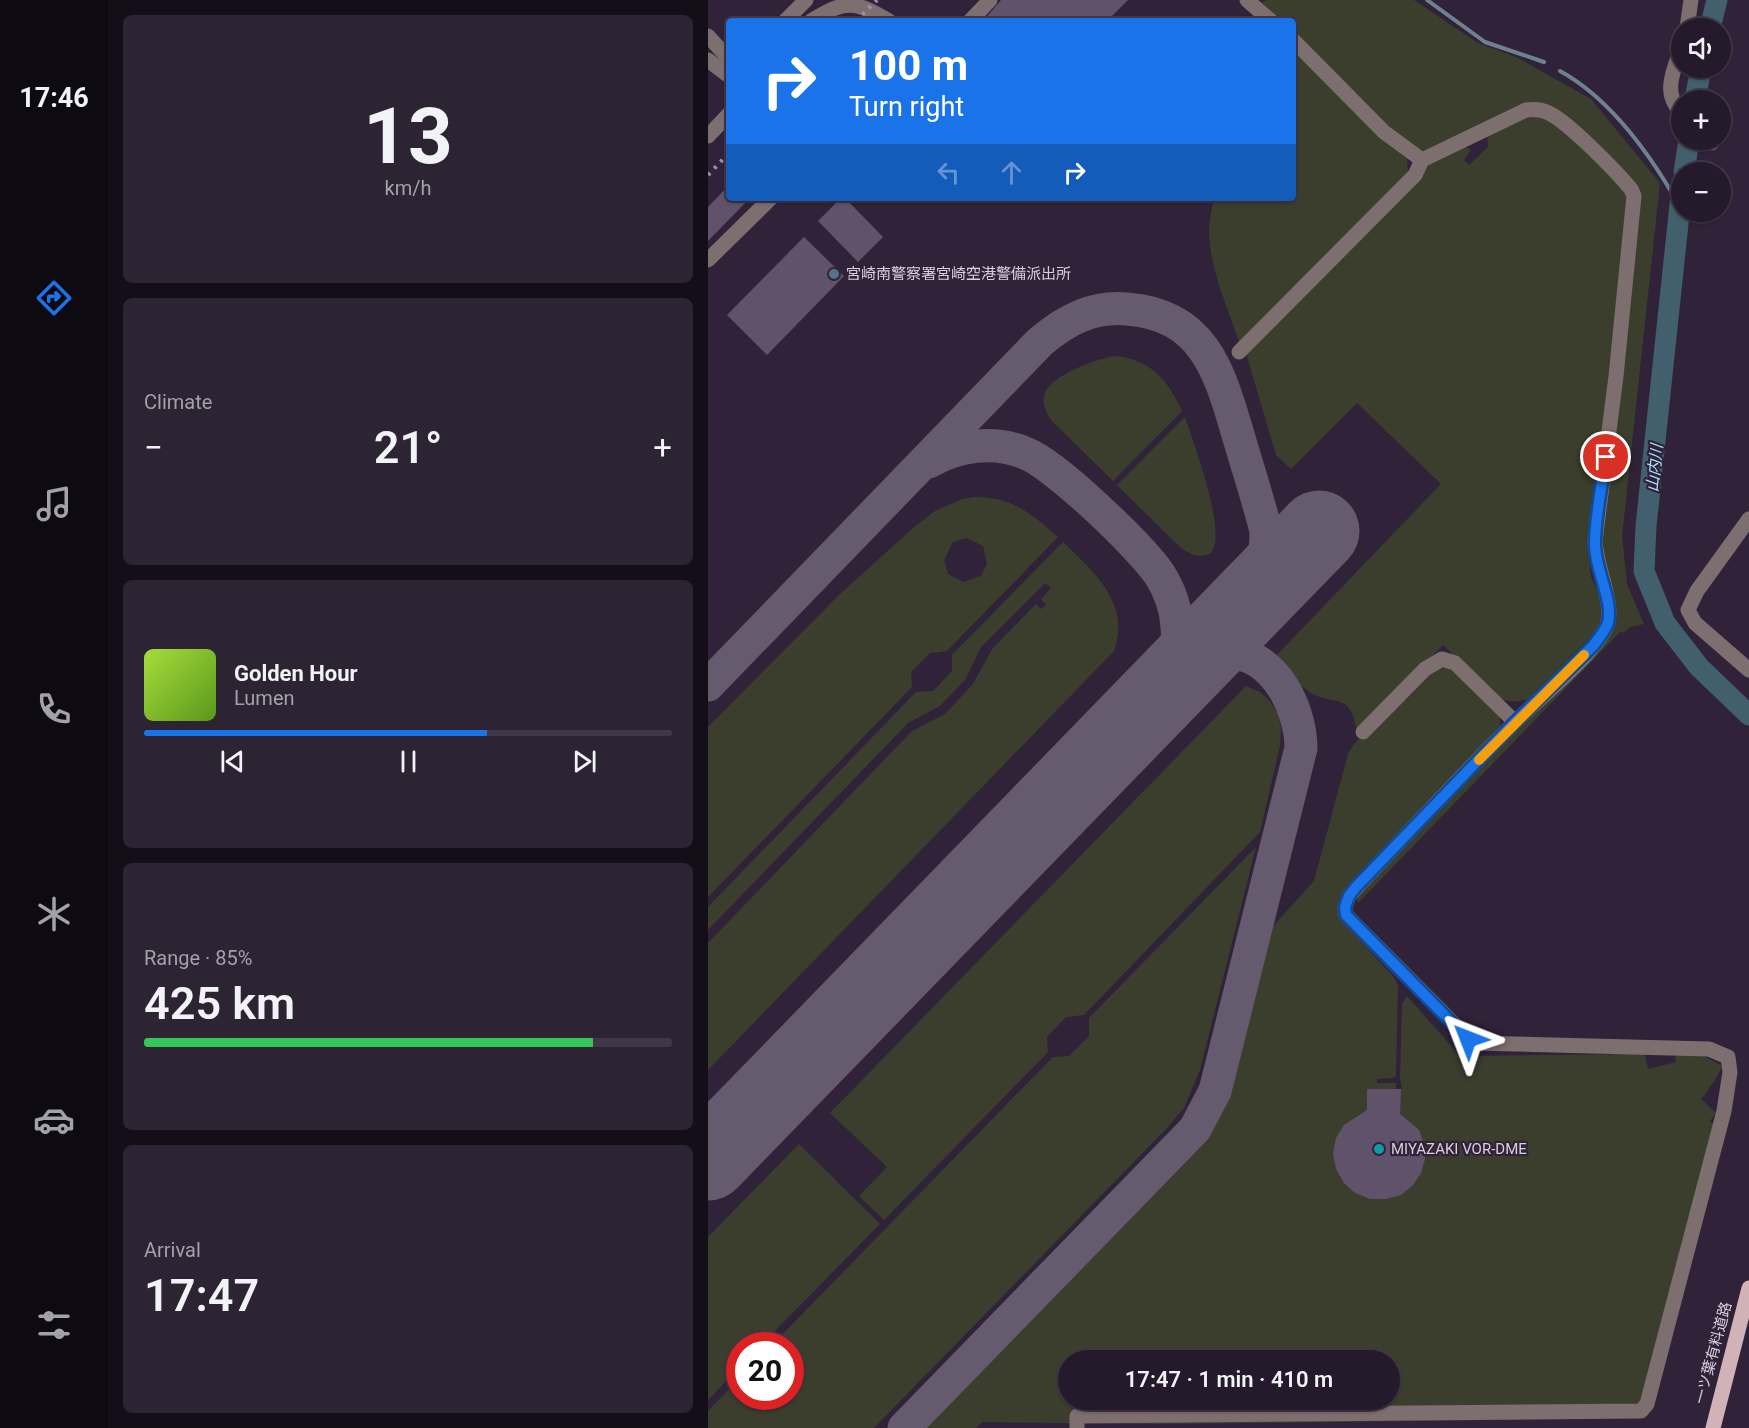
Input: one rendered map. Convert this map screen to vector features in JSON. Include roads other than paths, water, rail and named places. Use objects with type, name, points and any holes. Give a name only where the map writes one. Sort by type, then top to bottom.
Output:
[{"type":"main road","name":"一ツ葉有料道路","points":[[1713,1428],[1749,1288]]},
{"type":"street","points":[[788,18],[806,0]]},
{"type":"street","points":[[973,18],[990,0]]},
{"type":"street","points":[[1688,18],[1691,0]]},
{"type":"street","points":[[815,18],[839,1],[858,1],[884,18]]},
{"type":"street","points":[[1254,2],[1268,18]]},
{"type":"street","points":[[708,36],[726,56]]},
{"type":"street","points":[[1296,43],[1384,132],[1422,160]]},
{"type":"street","points":[[708,60],[726,74]]},
{"type":"street","points":[[1671,93],[1669,88],[1672,78]]},
{"type":"street","points":[[1077,1428],[1077,1416],[1623,1412],[1644,1409],[1724,1111],[1730,1072],[1728,1057],[1710,1049],[1473,1042],[1346,915],[1345,907],[1356,887],[1515,722],[1593,646],[1608,623],[1609,610],[1596,560],[1595,541],[1616,376],[1634,196],[1601,158],[1550,113],[1536,109],[1500,121],[1422,160],[1415,175],[1239,352]]},
{"type":"street","points":[[708,136],[726,117]]},
{"type":"street","points":[[708,260],[768,201]]},
{"type":"street","points":[[1749,519],[1697,591],[1688,610],[1695,623],[1749,670]]},
{"type":"street","points":[[1363,732],[1425,669],[1442,659],[1455,663],[1515,722]]},
{"type":"waterway","points":[[1427,0],[1485,42],[1544,62]]},
{"type":"waterway","name":"山内川","points":[[1712,18],[1717,0]]},
{"type":"waterway","points":[[1560,71],[1596,97],[1628,129],[1671,192]]},
{"type":"waterway","name":"山内川","points":[[1697,90],[1699,78]]},
{"type":"waterway","name":"山内川","points":[[1686,162],[1687,150]]},
{"type":"waterway","name":"山内川","points":[[1678,222],[1646,526],[1644,571],[1665,623],[1699,667],[1749,715]]},
{"type":"railway","points":[[859,18],[877,0]]},
{"type":"railway","points":[[708,175],[726,156]]},
{"type":"place","name":"宮崎南警察署宮崎空港警備派出所","points":[[834,274]]},
{"type":"place","name":"MIYAZAKI VOR-DME","points":[[1379,1149]]}]
